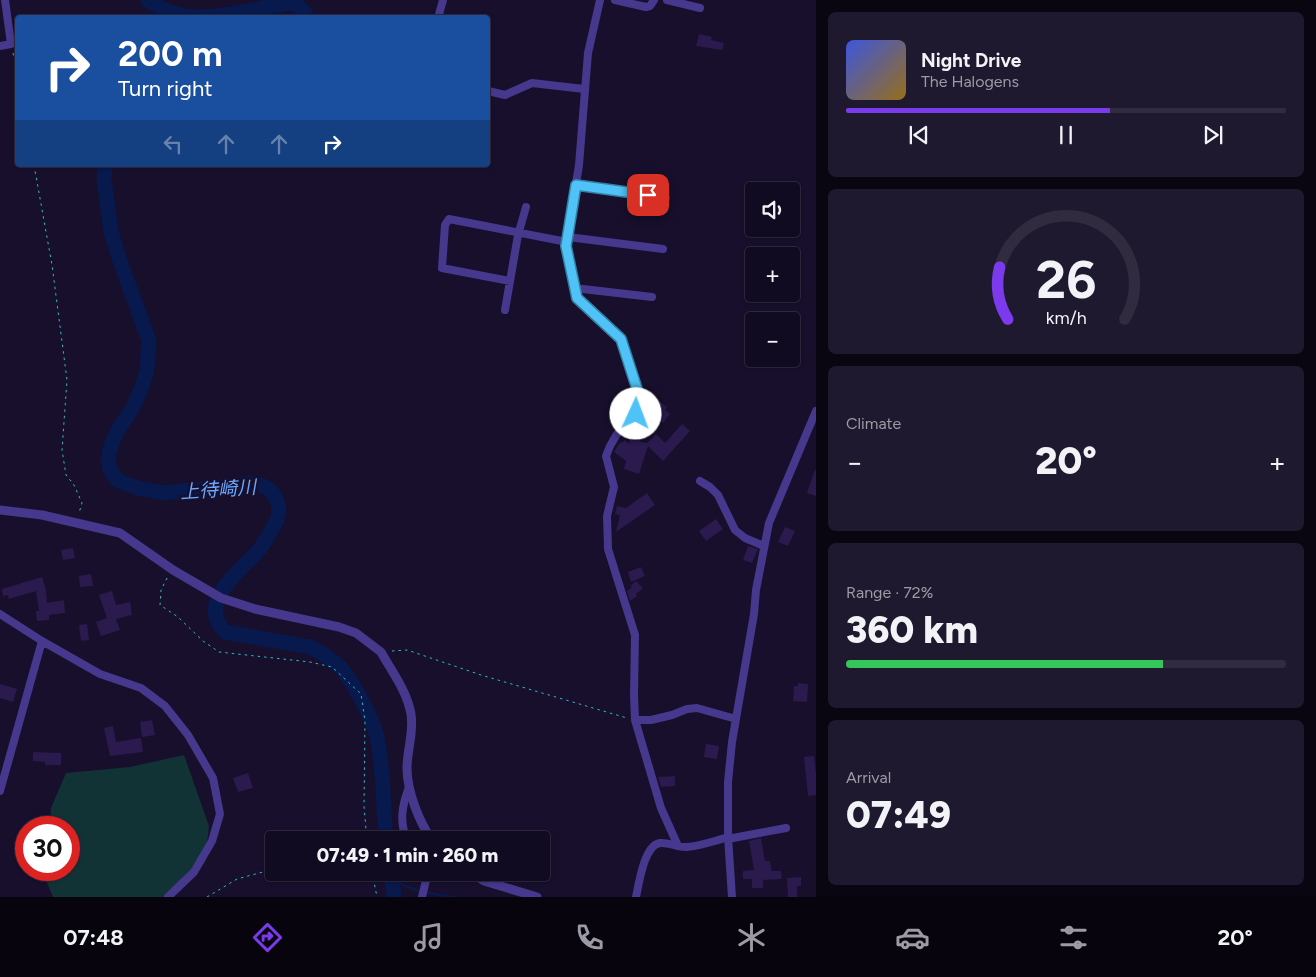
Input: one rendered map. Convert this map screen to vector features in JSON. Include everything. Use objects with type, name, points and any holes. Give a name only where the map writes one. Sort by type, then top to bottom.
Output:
[{"type":"street","points":[[0,46],[11,44],[5,0]]},
{"type":"street","points":[[439,15],[443,0]]},
{"type":"street","points":[[600,0],[588,53],[583,124],[568,239],[570,270],[577,298],[621,339],[640,398],[636,414],[617,434],[606,456],[614,487],[607,516],[608,549],[636,635],[635,720],[661,808],[678,846]]},
{"type":"street","points":[[615,0],[646,7],[650,6],[654,0]]},
{"type":"street","points":[[667,0],[700,8]]},
{"type":"street","points":[[490,92],[505,94],[532,83],[584,89]]},
{"type":"street","points":[[576,185],[666,198]]},
{"type":"street","points":[[505,310],[519,233],[526,207]]},
{"type":"street","points":[[510,281],[442,268],[445,225],[449,220],[519,233],[663,250]]},
{"type":"street","points":[[574,288],[652,297]]},
{"type":"street","points":[[732,897],[728,837],[728,782],[736,719],[764,546],[769,523],[816,411]]},
{"type":"street","points":[[700,482],[710,487],[718,495],[735,530],[745,538],[764,546]]},
{"type":"street","points":[[0,510],[42,515],[120,533],[196,585],[221,598],[255,609],[339,627],[356,634],[381,652],[406,696],[411,714],[412,732],[407,768],[409,788],[425,831]]},
{"type":"street","points":[[0,614],[42,641],[100,674],[141,688],[165,706],[188,735],[213,778],[220,814],[212,841],[194,872],[168,897]]},
{"type":"street","points":[[0,791],[42,641]]},
{"type":"street","points":[[635,720],[650,720],[687,709],[697,708],[736,719]]},
{"type":"street","points":[[403,831],[403,804],[409,788]]},
{"type":"street","points":[[636,897],[649,851],[659,843],[686,847],[728,837],[733,838],[786,828]]},
{"type":"street","points":[[422,897],[426,881]]},
{"type":"street","points":[[484,881],[537,897]]},
{"type":"path","points":[[11,44],[15,63]]},
{"type":"path","points":[[34,167],[52,265],[67,380],[62,450],[66,475],[74,485],[82,504],[76,523]]},
{"type":"path","points":[[173,570],[161,590],[160,605],[178,617],[203,641],[219,652],[310,662],[332,667],[361,694],[364,721],[364,807],[366,831]]},
{"type":"path","points":[[381,652],[407,650],[481,675],[635,720]]},
{"type":"path","points":[[207,897],[237,879],[265,871]]},
{"type":"path","points":[[374,881],[377,897]]},
{"type":"green space","points":[[184,755],[209,826],[205,862],[172,897],[53,897],[46,881],[80,881],[80,816],[51,816],[51,808],[66,773],[130,767]]},
{"type":"building","points":[[699,34],[712,37],[711,40],[724,43],[722,50],[696,46]]},
{"type":"building","points":[[656,398],[667,407],[665,410],[670,414],[663,423],[658,419],[650,427],[640,418]]},
{"type":"building","points":[[682,424],[690,431],[663,461],[648,446],[639,474],[624,469],[626,461],[614,452],[619,444],[625,440],[629,444],[630,439],[647,443],[656,434],[665,443]]},
{"type":"building","points":[[816,470],[816,496],[807,493]]},
{"type":"building","points":[[647,493],[655,505],[616,532],[620,515],[615,514],[617,506],[626,508]]},
{"type":"building","points":[[716,519],[723,529],[706,541],[699,531]]},
{"type":"building","points":[[785,527],[795,531],[788,546],[778,542]]},
{"type":"building","points":[[748,546],[758,549],[752,563],[743,560]]},
{"type":"building","points":[[73,548],[75,558],[63,560],[61,550]]},
{"type":"building","points":[[641,567],[645,576],[631,582],[628,572]]},
{"type":"building","points":[[91,574],[93,586],[80,587],[79,576]]},
{"type":"building","points":[[42,577],[47,603],[64,600],[65,613],[49,615],[49,620],[37,621],[36,611],[39,611],[36,591],[9,599],[8,595],[3,596],[2,589]]},
{"type":"building","points":[[636,581],[643,588],[630,601],[627,591]]},
{"type":"building","points":[[112,591],[116,605],[130,602],[132,615],[116,619],[120,630],[101,636],[96,622],[107,618],[99,595]]},
{"type":"building","points":[[87,624],[89,640],[81,641],[79,625]]},
{"type":"building","points":[[798,683],[808,684],[807,702],[793,701],[794,686],[798,686]]},
{"type":"building","points":[[0,684],[17,689],[13,702],[0,698]]},
{"type":"building","points":[[152,720],[155,735],[142,737],[140,722]]},
{"type":"building","points":[[113,726],[116,742],[141,738],[143,752],[110,756],[104,728]]},
{"type":"building","points":[[706,744],[719,746],[717,759],[704,757]]},
{"type":"building","points":[[33,752],[61,753],[61,765],[45,765],[45,762],[33,761]]},
{"type":"building","points":[[814,756],[816,795],[808,796],[804,757]]},
{"type":"building","points":[[248,773],[253,788],[238,792],[233,778]]},
{"type":"building","points":[[675,776],[675,786],[661,787],[658,777]]},
{"type":"building","points":[[761,838],[765,861],[770,861],[772,871],[781,871],[782,879],[763,880],[763,888],[752,888],[752,879],[743,879],[743,871],[754,870],[749,841]]},
{"type":"building","points":[[801,877],[801,886],[797,886],[797,897],[788,897],[787,878]]},
{"type":"waterway","name":"上待崎川","points":[[148,0],[179,15]]},
{"type":"waterway","name":"上待崎川","points":[[221,15],[289,3],[297,5],[305,15]]},
{"type":"waterway","name":"上待崎川","points":[[105,167],[104,179],[111,232],[149,341],[147,370],[142,387],[111,446],[108,458],[110,470],[118,481],[138,488],[163,493],[252,483],[266,488],[274,495],[279,508],[275,524],[259,550],[232,577],[218,598],[215,609],[217,621],[225,632],[310,647],[332,660],[344,672],[356,689],[375,729],[382,775],[385,831]]},
{"type":"waterway","name":"上待崎川","points":[[392,881],[394,897]]},
{"type":"waterway","points":[[396,881],[422,892],[455,897]]},
{"type":"route","points":[[636,414],[640,398],[621,339],[577,298],[566,246],[576,185],[648,195]]}]
